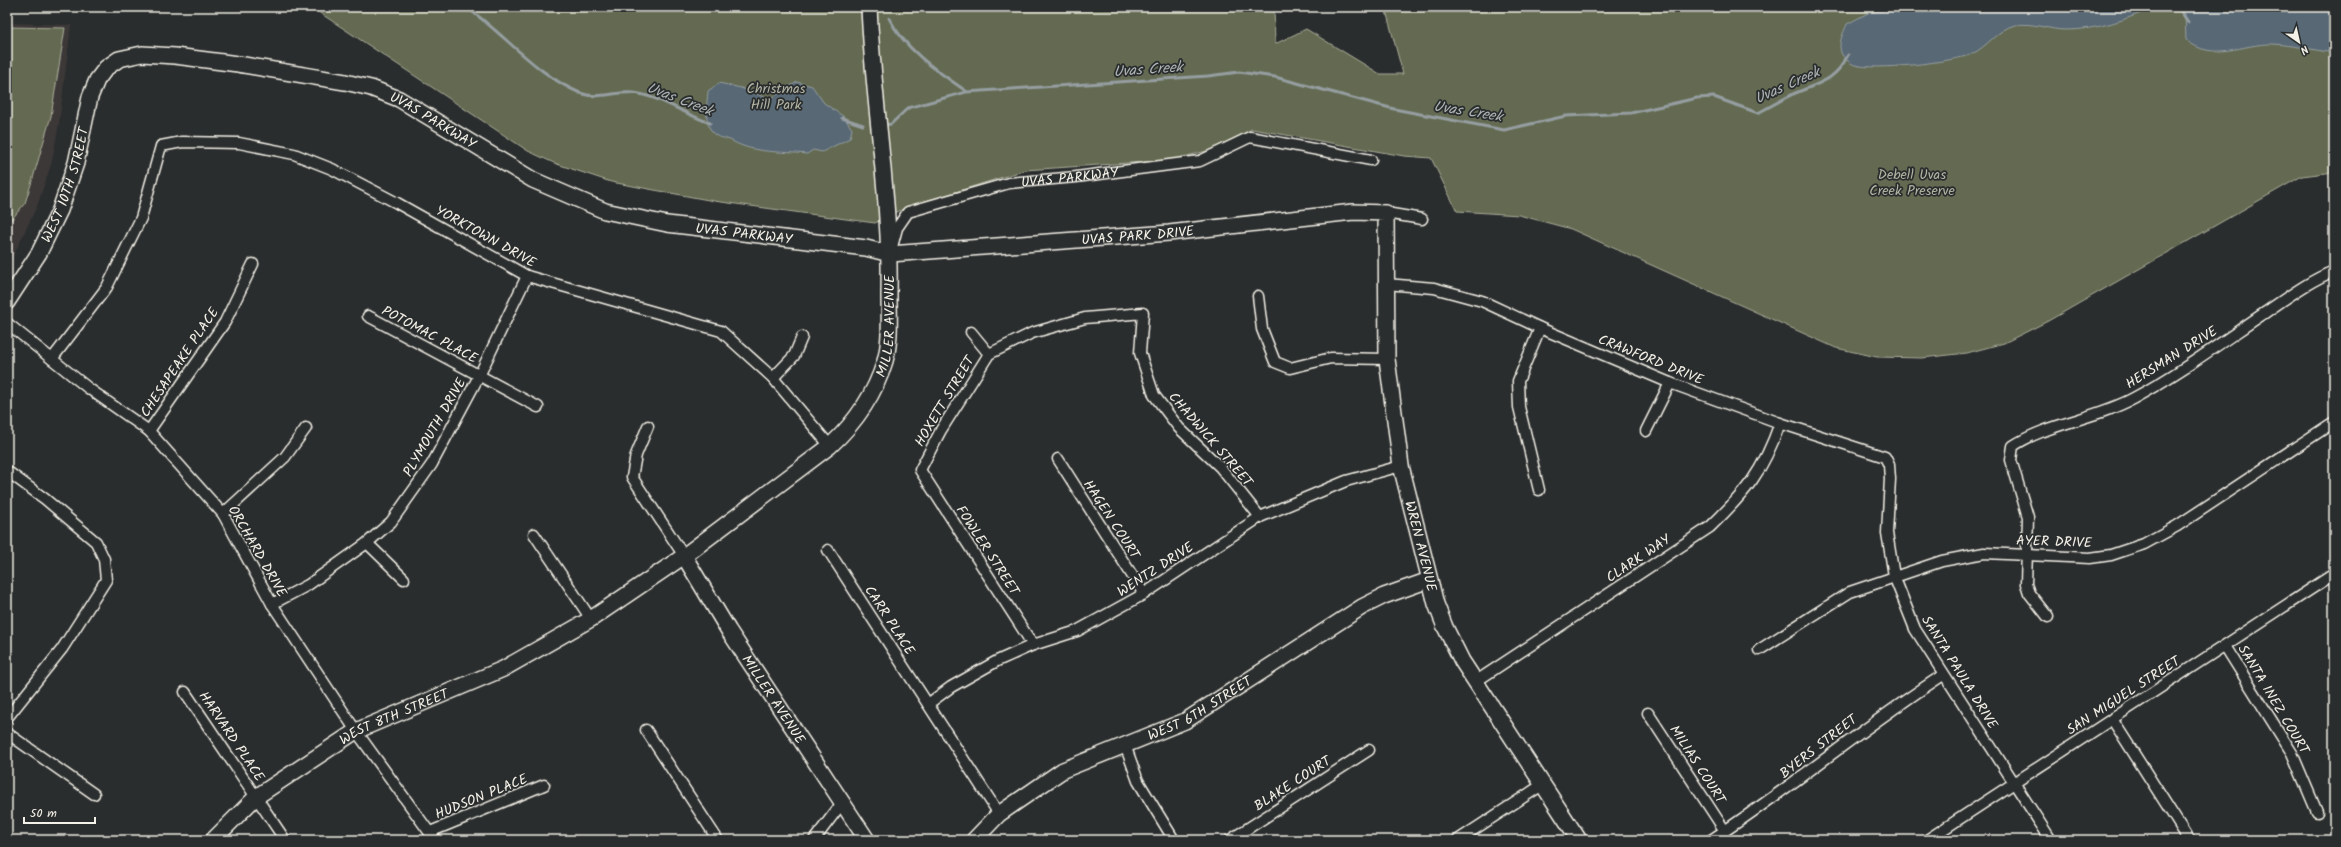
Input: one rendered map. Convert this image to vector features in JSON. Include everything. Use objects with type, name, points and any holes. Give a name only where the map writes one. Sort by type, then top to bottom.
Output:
[{"type":"street","name":"MILLER AVENUE","points":[[592,619],[684,556],[830,446],[849,428],[863,407],[885,360],[888,335],[890,254],[869,7]]},
{"type":"street","name":"UVAS PARKWAY","points":[[112,63],[134,54],[163,54],[238,64],[351,83],[399,99],[533,180],[606,211],[666,224],[866,248],[890,254],[897,228],[908,212],[1009,183],[1076,177],[1200,160],[1250,137],[1371,160]]},
{"type":"street","name":"WEST 10TH STREET","points":[[7,302],[39,253],[57,216],[76,163],[93,88],[101,74],[112,63]]},
{"type":"street","name":"YORKTOWN DRIVE","points":[[52,359],[107,287],[141,218],[161,146],[182,142],[239,143],[294,154],[332,169],[397,203],[526,276],[721,331],[774,378],[830,446]]},
{"type":"street","name":"UVAS PARK DRIVE","points":[[890,254],[1169,233],[1353,212],[1386,213]]},
{"type":"street","points":[[1386,213],[1422,220]]},
{"type":"street","name":"WREN AVENUE","points":[[1386,213],[1387,359],[1401,466],[1429,580],[1444,628],[1454,648],[1578,840]]},
{"type":"street","name":"CHESAPEAKE PLACE","points":[[149,431],[225,322],[253,264]]},
{"type":"street","name":"HERSMAN DRIVE","points":[[2027,555],[2028,517],[2011,460],[2013,446],[2027,437],[2107,411],[2132,399],[2173,375],[2308,284],[2334,271]]},
{"type":"street","name":"PLYMOUTH DRIVE","points":[[272,604],[308,585],[367,543],[391,522],[432,464],[479,376],[526,276]]},
{"type":"street","name":"CRAWFORD DRIVE","points":[[1386,284],[1434,288],[1482,301],[1540,328],[1670,383],[1780,423],[1885,457],[1890,479]]},
{"type":"street","points":[[1258,296],[1262,329],[1275,362],[1290,368],[1331,358],[1387,359]]},
{"type":"street","name":"HOXETT STREET","points":[[920,470],[941,430],[989,354],[1032,333],[1085,318],[1143,313],[1140,353]]},
{"type":"street","name":"POTOMAC PLACE","points":[[368,316],[538,407]]},
{"type":"street","name":"ORCHARD DRIVE","points":[[7,323],[88,388],[149,431],[223,514],[272,604],[356,731],[432,836]]},
{"type":"street","points":[[1539,490],[1519,407],[1518,381],[1540,328]]},
{"type":"street","points":[[971,332],[989,354]]},
{"type":"street","points":[[774,378],[794,356],[802,337]]},
{"type":"street","name":"CHADWICK STREET","points":[[1140,353],[1154,395],[1179,428],[1220,467],[1260,517]]},
{"type":"street","points":[[1646,431],[1670,383]]},
{"type":"street","name":"AYER DRIVE","points":[[1760,650],[1850,592],[1894,576],[1962,556],[1984,553],[2090,558],[2111,555],[2144,544],[2177,526],[2334,422]]},
{"type":"street","name":"CLARK WAY","points":[[1475,682],[1710,527],[1741,498],[1759,472],[1780,423]]},
{"type":"street","points":[[648,426],[636,455],[632,477],[684,556]]},
{"type":"street","points":[[223,514],[285,457],[306,428]]},
{"type":"street","name":"HAGEN COURT","points":[[1058,459],[1144,594]]},
{"type":"street","name":"WENTZ DRIVE","points":[[928,704],[951,688],[997,661],[1033,645],[1077,631],[1144,594],[1260,517],[1346,481],[1401,466]]},
{"type":"street","name":"FOWLER STREET","points":[[920,470],[1033,645]]},
{"type":"street","points":[[7,471],[46,499],[96,542],[104,560],[106,580],[62,649],[7,718]]},
{"type":"street","name":"SANTA PAULA DRIVE","points":[[1890,479],[1887,533],[1894,576],[1915,629],[1943,675],[2051,840]]},
{"type":"street","points":[[534,534],[592,619]]},
{"type":"street","points":[[367,543],[404,579]]},
{"type":"street","name":"CARR PLACE","points":[[828,550],[1000,814]]},
{"type":"street","points":[[2027,555],[2026,584],[2029,593],[2048,617]]},
{"type":"street","name":"MILLER AVENUE","points":[[684,556],[729,631],[867,840]]},
{"type":"street","name":"SAN MIGUEL STREET","points":[[1927,840],[2334,574]]},
{"type":"street","name":"WEST 6TH STREET","points":[[974,840],[1000,814],[1063,770],[1185,721],[1362,607],[1384,596],[1429,580]]},
{"type":"street","name":"WEST 8TH STREET","points":[[213,840],[256,797],[356,731],[503,669],[592,619]]},
{"type":"street","name":"SANTA INEZ COURT","points":[[2225,646],[2292,753],[2317,812]]},
{"type":"street","name":"BYERS STREET","points":[[1711,840],[1778,795],[1884,714],[1943,675]]},
{"type":"street","name":"HARVARD PLACE","points":[[185,692],[285,840]]},
{"type":"street","name":"MILIAS COURT","points":[[1648,713],[1725,831]]},
{"type":"street","points":[[2112,719],[2189,840]]},
{"type":"street","points":[[646,730],[718,840]]},
{"type":"street","points":[[7,733],[94,794]]},
{"type":"street","points":[[1125,745],[1138,781],[1174,840]]},
{"type":"street","name":"BLAKE COURT","points":[[1230,840],[1369,750]]},
{"type":"street","name":"HUDSON PLACE","points":[[432,836],[544,785]]},
{"type":"street","points":[[1458,840],[1542,785]]},
{"type":"street","points":[[814,840],[842,803]]},
{"type":"shaded area","points":[[7,23],[71,25],[59,123],[52,161],[37,206],[7,269]]},
{"type":"green space","name":"Debell Uvas Creek Preserve","points":[[311,7],[1274,7],[1275,44],[1306,29],[1380,74],[1403,74],[1385,7],[2334,7],[2334,172],[2302,176],[2048,321],[2004,343],[1967,353],[1922,358],[1877,357],[1836,348],[1571,229],[1519,215],[1457,211],[1431,158],[1404,156],[1252,129],[1214,149],[1172,160],[1025,170],[905,208],[875,223],[714,201],[611,182],[554,163],[528,151]]},
{"type":"green space","points":[[7,27],[65,28],[51,116],[33,178],[25,203],[7,225]]},
{"type":"water","points":[[1904,7],[2154,7],[2122,20],[2077,30],[2053,29],[2035,25],[2015,25],[2003,30],[1972,54],[1932,63],[1865,67],[1853,64],[1844,57],[1841,52],[1840,44],[1847,24],[1868,13]]},
{"type":"water","points":[[2180,7],[2334,7],[2334,53],[2296,46],[2273,44],[2262,44],[2218,51],[2207,50],[2197,47],[2186,40],[2185,14]]},
{"type":"water","points":[[797,82],[812,86],[824,103],[844,117],[852,129],[850,138],[822,152],[813,150],[807,154],[750,148],[717,136],[711,131],[707,120],[708,91],[719,83],[741,88],[770,99]]},
{"type":"waterway","name":"Uvas Creek","points":[[466,7],[534,65],[564,85],[580,93],[593,96],[627,93],[644,95],[710,123]]},
{"type":"waterway","name":"Uvas Creek","points":[[2178,7],[2188,22]]},
{"type":"waterway","points":[[889,18],[896,30],[913,50],[933,68],[966,91]]},
{"type":"waterway","name":"Uvas Creek","points":[[885,125],[891,124],[908,108],[966,92],[1208,76],[1239,72],[1275,77],[1394,109],[1504,130],[1566,116],[1631,113],[1697,98],[1714,97],[1758,113],[1791,95],[1831,77],[1843,64],[1848,55]]},
{"type":"waterway","name":"Uvas Creek","points":[[842,118],[863,125]]},
{"type":"park label","name":"Christmas Hill Park","points":[[776,96]]}]
